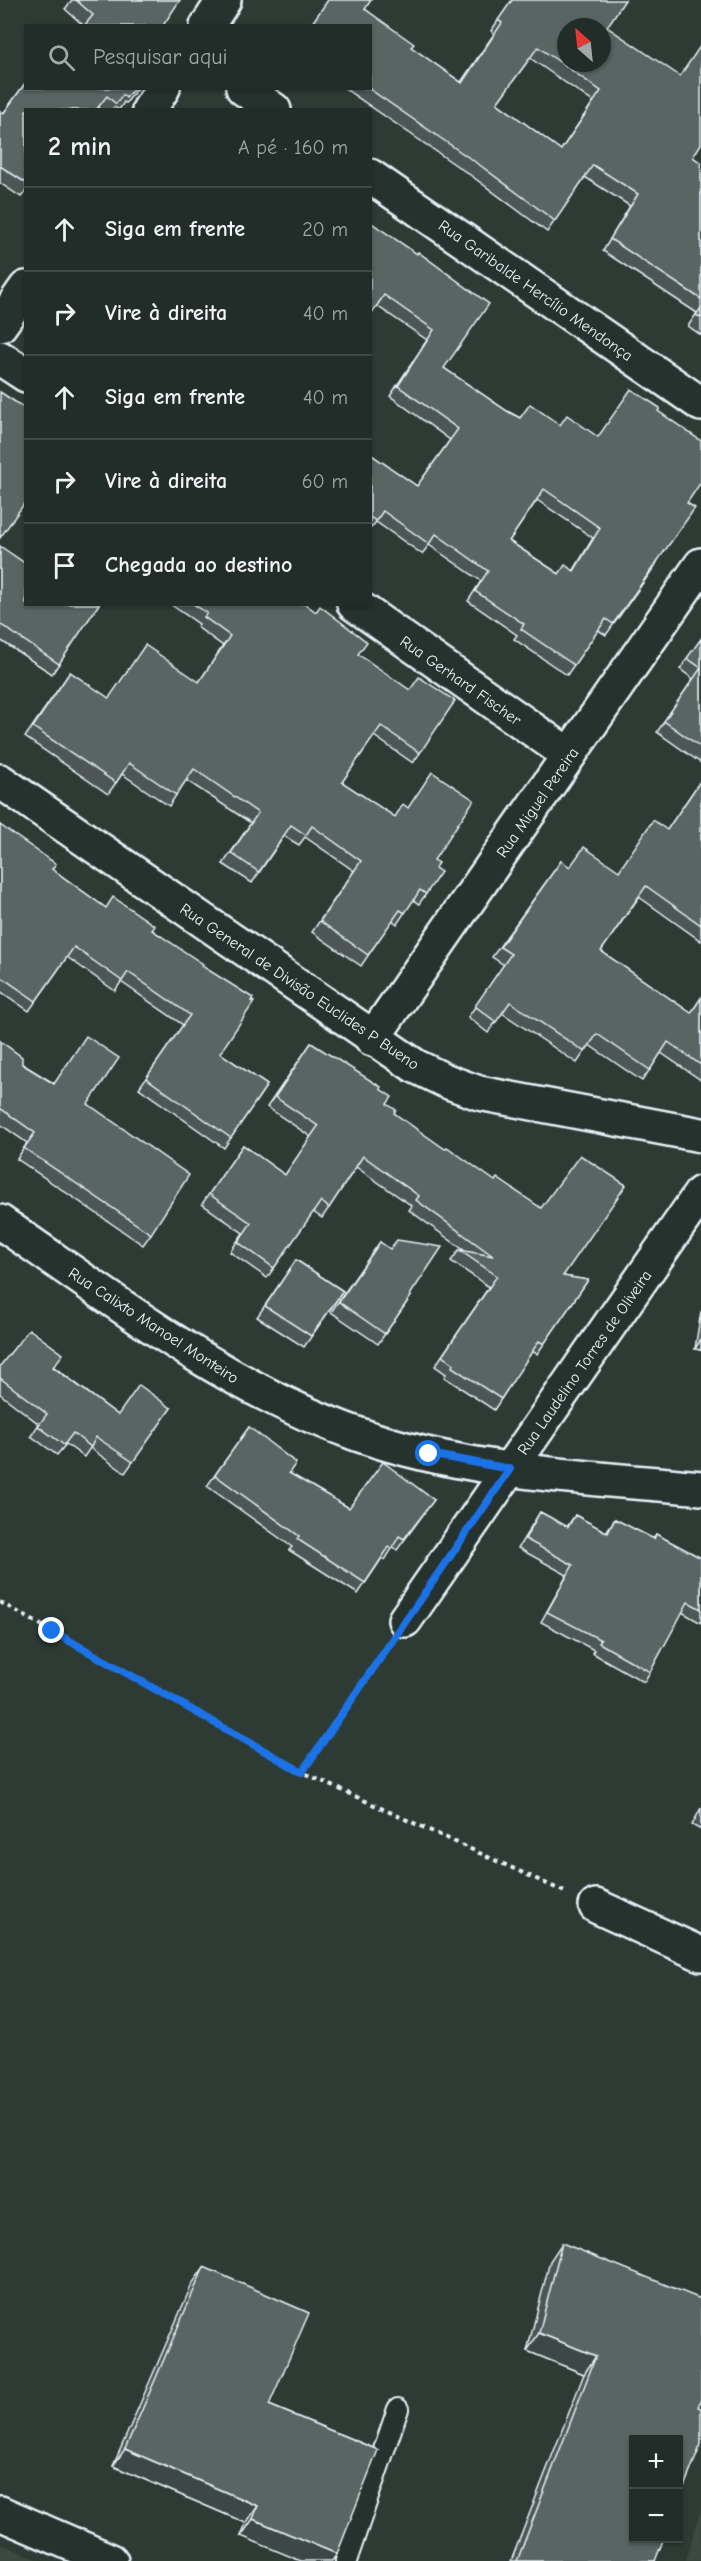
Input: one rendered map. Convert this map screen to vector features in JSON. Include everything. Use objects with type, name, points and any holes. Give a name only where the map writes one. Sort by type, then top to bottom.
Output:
[{"type":"street","points":[[208,24],[224,0]]},
{"type":"street","points":[[150,108],[162,90]]},
{"type":"street","points":[[246,90],[271,108]]},
{"type":"street","name":"Rua Garibalde Hercílio Mendonça","points":[[372,177],[701,404]]},
{"type":"street","points":[[0,324],[24,291]]},
{"type":"street","points":[[0,358],[24,374]]},
{"type":"street","name":"Rua Miguel Pereira","points":[[372,1039],[701,565]]},
{"type":"street","name":"Rua Gerhard Fischer","points":[[357,606],[569,755]]},
{"type":"street","name":"Rua General de Divisão Euclides P Bueno","points":[[0,781],[372,1039],[415,1066],[479,1093],[701,1135]]},
{"type":"street","name":"Rua Laudelino Torres de Oliveira","points":[[405,1620],[701,1193]]},
{"type":"street","name":"Rua Calixto Manoel Monteiro","points":[[0,1222],[185,1348],[239,1381],[276,1400],[359,1435],[429,1454],[510,1469],[701,1488]]},
{"type":"street","points":[[596,1906],[701,1953]]},
{"type":"street","points":[[0,2513],[111,2561]]},
{"type":"lane","points":[[346,2561],[398,2409]]},
{"type":"path","points":[[0,1602],[302,1772],[596,1906]]},
{"type":"path","points":[[302,1772],[405,1620]]},
{"type":"shaded area","points":[[701,2507],[701,2561],[686,2561]]},
{"type":"shaded area","points":[[0,2543],[41,2561],[0,2561]]},
{"type":"building","points":[[76,0],[180,0],[164,24],[86,24],[93,15]]},
{"type":"building","points":[[328,0],[371,0],[365,9],[414,44],[411,47],[462,83],[502,23],[498,20],[512,0],[625,0],[611,21],[611,18],[557,18],[557,60],[538,47],[497,103],[561,150],[601,91],[574,72],[611,72],[611,30],[680,76],[701,45],[701,144],[693,157],[701,163],[701,299],[610,239],[638,194],[593,165],[555,221],[481,166],[371,90],[372,24],[311,24]]},
{"type":"building","points":[[24,85],[24,90],[135,90],[126,98],[123,95],[116,104],[107,96],[98,108],[24,108],[24,182],[0,166],[0,112],[3,114]]},
{"type":"building","points":[[372,223],[417,254],[418,252],[489,304],[444,368],[507,411],[520,418],[530,404],[560,425],[567,415],[598,437],[631,389],[660,408],[658,411],[701,441],[701,482],[687,503],[695,508],[613,624],[606,619],[574,665],[521,629],[524,624],[475,591],[488,571],[436,534],[429,544],[383,511],[376,521],[372,518],[372,455],[417,486],[458,429],[398,386],[434,330],[384,295],[372,313]],"holes":[[[544,489],[600,528],[574,571],[565,565],[559,574],[509,541]]]},
{"type":"building","points":[[701,308],[701,318],[696,315]]},
{"type":"building","points":[[0,392],[24,408],[24,504],[0,538]]},
{"type":"building","points":[[0,546],[24,563],[24,606],[98,606],[59,664],[0,624]]},
{"type":"building","points":[[196,606],[308,606],[316,612],[320,606],[367,642],[358,654],[410,690],[419,677],[455,701],[420,753],[381,726],[342,782],[395,817],[403,804],[408,808],[432,772],[474,800],[434,860],[438,863],[435,868],[441,872],[426,894],[420,890],[405,913],[400,910],[368,955],[320,921],[361,861],[312,826],[306,835],[291,825],[259,872],[231,853],[258,813],[194,769],[176,795],[129,763],[116,783],[33,727],[70,672],[109,698],[145,645],[199,682],[230,636],[204,617],[207,613]]},
{"type":"building","points":[[701,639],[701,668],[687,658]]},
{"type":"building","points":[[701,668],[701,747],[664,721]]},
{"type":"building","points":[[701,780],[701,925],[646,886],[601,951],[691,1013],[701,998],[701,1065],[668,1042],[650,1070],[597,1034],[585,1052],[510,1002],[496,1022],[475,1006],[511,954],[500,947],[561,861],[570,867],[584,847],[619,871],[653,820],[667,830]]},
{"type":"building","points":[[0,825],[56,864],[52,869],[106,908],[113,897],[155,926],[152,930],[203,964],[202,966],[253,998],[251,1001],[254,1002],[220,1053],[267,1085],[231,1138],[146,1078],[190,1015],[128,972],[122,981],[74,947],[36,1001],[0,976]]},
{"type":"building","points":[[86,1036],[119,1058],[88,1104],[189,1175],[151,1234],[24,1148],[35,1133],[0,1108],[0,1041],[22,1057],[22,1064],[54,1084]]},
{"type":"building","points":[[311,1043],[381,1087],[380,1089],[392,1097],[387,1104],[396,1110],[394,1113],[445,1149],[447,1147],[495,1181],[497,1178],[541,1208],[580,1155],[626,1185],[563,1276],[588,1280],[544,1344],[539,1341],[501,1399],[452,1367],[453,1364],[442,1356],[497,1276],[459,1250],[493,1256],[416,1200],[419,1196],[363,1156],[329,1208],[321,1201],[274,1268],[238,1242],[251,1223],[209,1194],[243,1145],[285,1175],[318,1126],[275,1097]]},
{"type":"building","points":[[397,1240],[442,1247],[385,1334],[339,1302],[380,1242],[390,1249]]},
{"type":"building","points":[[296,1260],[343,1291],[311,1336],[265,1306]]},
{"type":"building","points":[[29,1329],[63,1354],[53,1367],[118,1415],[139,1385],[171,1408],[133,1462],[96,1437],[91,1447],[73,1433],[64,1445],[38,1426],[47,1414],[0,1378],[0,1366]]},
{"type":"building","points":[[249,1427],[296,1463],[289,1473],[349,1508],[383,1462],[434,1500],[404,1539],[399,1536],[392,1549],[389,1547],[365,1583],[297,1539],[299,1536],[215,1475]]},
{"type":"building","points":[[540,1512],[568,1527],[575,1515],[608,1533],[615,1519],[654,1539],[656,1534],[701,1558],[701,1609],[688,1602],[650,1672],[599,1643],[601,1640],[547,1612],[573,1565],[525,1539]]},
{"type":"building","points":[[562,2243],[701,2299],[701,2399],[698,2407],[701,2408],[701,2444],[683,2489],[683,2435],[629,2435],[629,2543],[662,2543],[655,2561],[517,2561],[596,2356],[539,2333]]},
{"type":"building","points":[[204,2267],[309,2313],[269,2405],[378,2450],[337,2554],[253,2519],[258,2506],[125,2449]]},
{"type":"route","points":[[52,1631],[302,1772],[510,1469],[429,1454]]}]
